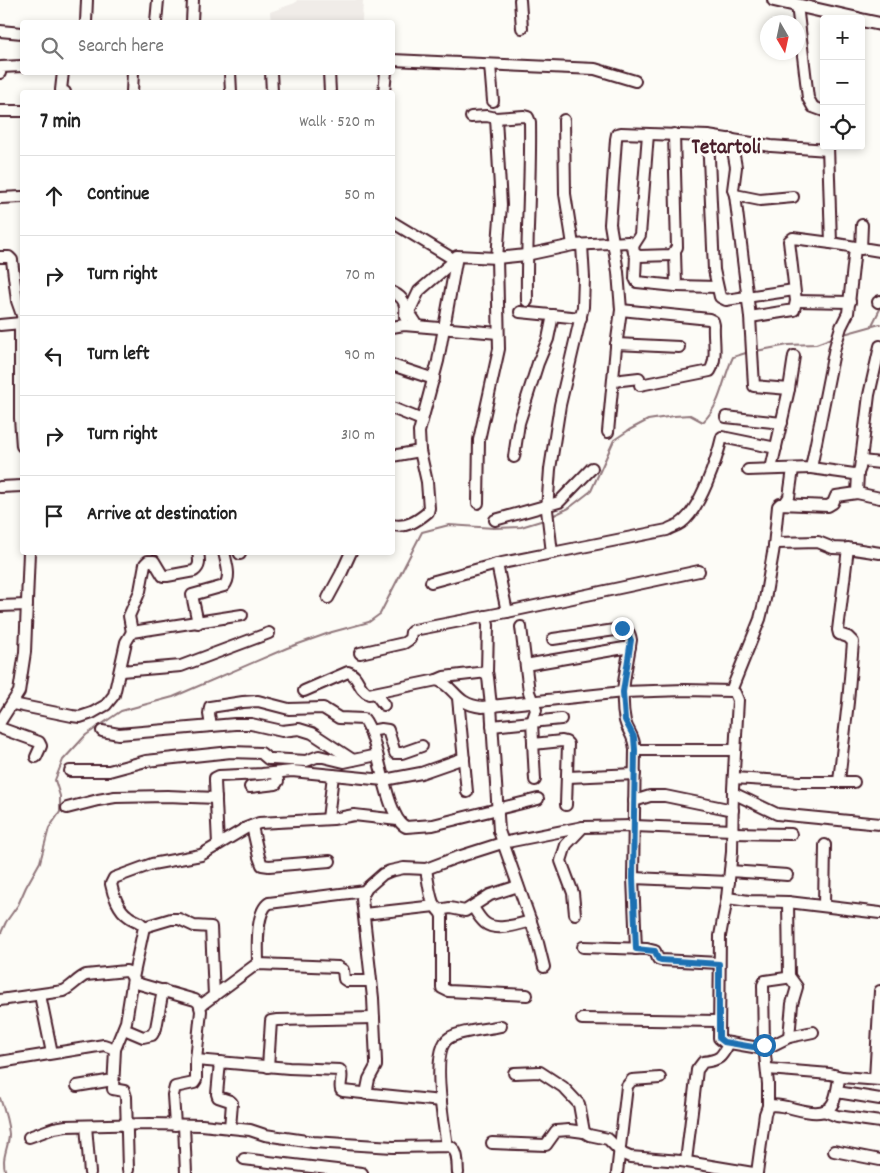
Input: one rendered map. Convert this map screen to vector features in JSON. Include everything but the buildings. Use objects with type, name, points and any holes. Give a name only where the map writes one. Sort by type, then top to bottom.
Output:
[{"type":"main road","points":[[774,0],[842,15]]},
{"type":"main road","points":[[865,20],[880,24]]},
{"type":"street","points":[[86,20],[87,0]]},
{"type":"street","points":[[156,20],[158,0]]},
{"type":"street","points":[[192,20],[193,0]]},
{"type":"street","points":[[520,0],[522,28]]},
{"type":"street","points":[[797,5],[808,98],[813,107],[820,109]]},
{"type":"street","points":[[0,31],[20,33]]},
{"type":"street","points":[[395,60],[595,69],[635,81]]},
{"type":"street","points":[[490,65],[493,101]]},
{"type":"street","points":[[0,73],[1,67],[20,66]]},
{"type":"street","points":[[61,90],[63,75]]},
{"type":"street","points":[[132,90],[133,75]]},
{"type":"street","points":[[230,75],[231,90]]},
{"type":"street","points":[[271,75],[272,90]]},
{"type":"street","points":[[329,75],[330,90]]},
{"type":"street","points":[[384,90],[386,75]]},
{"type":"street","points":[[0,111],[20,111]]},
{"type":"street","points":[[471,117],[524,116],[528,117],[530,122],[530,175],[526,254],[527,302]]},
{"type":"street","points":[[478,503],[479,440],[498,354],[498,258],[502,205],[496,118]]},
{"type":"street","points":[[552,553],[547,508],[550,469],[560,405],[581,318],[584,295],[578,245],[564,194],[564,120]]},
{"type":"street","points":[[608,432],[621,310],[618,272],[610,224],[616,138],[618,134],[708,136],[771,146],[820,148]]},
{"type":"street","points":[[648,134],[640,235],[634,250],[635,278],[637,282],[676,286],[717,287]]},
{"type":"street","points":[[674,134],[677,218],[676,286]]},
{"type":"street","points":[[708,136],[714,270],[722,300],[747,296],[795,295],[850,302]]},
{"type":"street","points":[[731,139],[736,167],[733,190],[750,317],[754,358],[754,386],[789,390]]},
{"type":"street","points":[[828,150],[831,243]]},
{"type":"street","points":[[735,195],[760,200],[793,197]]},
{"type":"street","points":[[0,198],[20,197]]},
{"type":"street","points":[[811,468],[835,347],[841,327],[846,319],[850,302],[862,225]]},
{"type":"street","points":[[395,227],[455,260]]},
{"type":"street","points":[[750,317],[791,311],[795,306],[789,241],[793,238],[880,251]]},
{"type":"street","points":[[418,326],[409,312],[419,291],[460,255],[498,258],[578,245],[628,242],[634,250],[668,256],[675,252]]},
{"type":"street","points":[[0,257],[9,257],[12,260],[16,301],[20,313]]},
{"type":"street","points":[[395,525],[408,525],[428,512],[429,508],[419,432],[434,379],[455,260]]},
{"type":"street","points":[[395,293],[400,295],[406,304],[404,325]]},
{"type":"street","points":[[613,381],[639,382],[710,371],[713,367],[714,325],[713,321],[709,318],[621,310]]},
{"type":"street","points":[[520,312],[581,318]]},
{"type":"street","points":[[514,457],[519,423],[538,363],[548,339],[553,315]]},
{"type":"street","points":[[0,325],[20,320]]},
{"type":"street","points":[[395,326],[404,325],[498,333]]},
{"type":"street","points":[[616,344],[679,346]]},
{"type":"street","points":[[857,494],[858,473],[862,461],[869,395],[880,346]]},
{"type":"street","points":[[771,469],[789,390],[794,356]]},
{"type":"street","points":[[395,367],[434,379]]},
{"type":"street","points":[[395,409],[422,420]]},
{"type":"street","points":[[726,416],[782,423]]},
{"type":"street","points":[[431,582],[497,564],[667,530],[683,522],[701,498],[717,459],[722,437],[776,448]]},
{"type":"street","points":[[395,455],[420,451]]},
{"type":"street","points":[[862,461],[880,463]]},
{"type":"street","points":[[495,520],[547,508],[562,499],[592,468]]},
{"type":"street","points":[[748,470],[811,468],[858,473]]},
{"type":"street","points":[[785,503],[789,497],[793,469]]},
{"type":"street","points":[[0,487],[20,486]]},
{"type":"street","points":[[731,691],[760,619],[774,546],[778,506],[785,503],[828,506],[833,503],[836,496],[857,494],[880,498]]},
{"type":"street","points":[[774,546],[784,542],[814,541],[833,548],[848,548],[880,553]]},
{"type":"street","points":[[839,781],[853,642],[848,637],[839,634],[838,630],[848,548]]},
{"type":"street","points":[[0,722],[20,692],[25,652],[29,555]]},
{"type":"street","points":[[13,704],[72,716],[86,716],[111,700],[114,696],[126,642],[132,632],[129,616],[140,591],[145,564],[148,561],[154,561],[163,576],[167,576],[194,571],[199,566],[198,555]]},
{"type":"street","points":[[198,623],[192,595],[227,584],[224,555]]},
{"type":"street","points":[[328,598],[342,574],[349,555]]},
{"type":"street","points":[[497,564],[507,612]]},
{"type":"street","points":[[360,653],[404,643],[410,639],[411,632],[414,630],[699,571]]},
{"type":"street","points":[[0,606],[27,605]]},
{"type":"street","points":[[132,632],[242,615]]},
{"type":"street","points":[[486,616],[488,625],[487,672],[489,696],[491,703],[494,705],[491,706],[499,831],[531,921],[544,967]]},
{"type":"street","points":[[520,627],[529,692],[536,710],[532,722],[535,780]]},
{"type":"street","points":[[553,639],[622,628],[630,635],[623,692],[625,720],[634,737],[635,750],[633,878],[636,949]]},
{"type":"street","points":[[120,670],[181,666],[269,633]]},
{"type":"street","points":[[531,664],[630,647]]},
{"type":"street","points":[[304,691],[348,672],[355,675],[365,693],[375,693],[444,677],[487,672]]},
{"type":"street","points":[[437,680],[458,698],[472,706],[491,706],[623,692],[685,690],[731,691],[735,693],[738,700],[733,831],[729,882],[720,936],[719,1038],[729,1043],[765,1049],[789,1038],[813,1032]]},
{"type":"street","points":[[375,693],[384,705]]},
{"type":"street","points":[[458,698],[468,792]]},
{"type":"street","points":[[211,726],[210,707],[258,701],[289,709],[323,708],[340,718],[364,719],[370,731],[398,820],[402,825],[415,827],[433,825],[538,799]]},
{"type":"street","points":[[492,726],[561,719]]},
{"type":"street","points":[[102,731],[119,734],[243,724],[282,731],[299,729],[312,733],[353,760]]},
{"type":"street","points":[[0,728],[39,742],[41,746],[36,757]]},
{"type":"street","points":[[370,731],[388,730],[395,753],[402,753],[422,746]]},
{"type":"street","points":[[533,744],[566,742],[569,749],[566,805]]},
{"type":"street","points":[[635,750],[735,750]]},
{"type":"street","points":[[70,771],[109,770],[146,761],[231,752],[261,753],[272,760],[306,761],[319,756],[339,762],[376,755]]},
{"type":"street","points":[[218,844],[215,781],[219,776],[292,771],[384,780],[421,773],[464,758]]},
{"type":"street","points":[[250,787],[276,784],[278,781],[276,773]]},
{"type":"street","points":[[568,777],[634,774]]},
{"type":"street","points":[[328,819],[333,775]]},
{"type":"street","points":[[734,778],[799,782],[854,782]]},
{"type":"street","points":[[733,793],[777,814],[880,824]]},
{"type":"street","points":[[67,808],[115,797],[174,796],[216,798]]},
{"type":"street","points":[[634,801],[650,796],[665,796],[733,810]]},
{"type":"street","points":[[144,927],[126,914],[118,902],[111,888],[111,882],[114,878],[152,864],[201,855],[252,826],[269,822],[354,816],[398,820]]},
{"type":"street","points":[[252,826],[262,865],[330,861]]},
{"type":"street","points":[[366,1094],[369,1080],[376,1066],[374,1018],[362,899],[365,891],[383,874],[404,868],[426,869],[502,843],[583,827],[634,826],[791,834]]},
{"type":"street","points":[[575,914],[572,893],[561,861],[566,845],[583,827]]},
{"type":"street","points":[[824,906],[825,846]]},
{"type":"street","points":[[426,869],[430,894],[442,917],[442,988],[448,991],[527,994]]},
{"type":"street","points":[[730,871],[787,875]]},
{"type":"street","points":[[633,878],[729,882]]},
{"type":"street","points":[[364,914],[437,908],[450,908],[465,912],[490,895],[518,886]]},
{"type":"street","points":[[258,964],[259,931],[264,906],[269,903],[365,891]]},
{"type":"street","points":[[727,898],[749,901],[788,902],[880,913]]},
{"type":"street","points":[[788,902],[789,976],[797,987],[792,1004],[789,1038]]},
{"type":"street","points":[[473,907],[481,919],[490,926],[531,921]]},
{"type":"street","points":[[144,927],[179,919],[194,926],[211,927],[213,931],[214,996]]},
{"type":"street","points":[[128,1170],[126,1094],[124,1091],[113,1089],[115,1049],[124,1029],[144,927]]},
{"type":"street","points":[[583,947],[652,950],[655,951],[658,959],[661,960],[719,964]]},
{"type":"street","points":[[200,1006],[258,964],[338,967],[343,970],[346,981],[370,981]]},
{"type":"street","points":[[0,1000],[63,991],[80,978],[91,974],[126,971],[129,972],[136,983],[195,1000],[200,1006],[196,1060],[197,1073],[194,1083],[177,1086],[173,1090],[186,1173]]},
{"type":"street","points":[[492,1143],[546,1145],[556,1131],[569,1130],[608,1139],[620,1151],[630,1157],[686,1161],[755,1173],[768,1106],[768,1069],[765,1049],[763,985],[765,981],[789,976]]},
{"type":"street","points":[[124,1029],[143,1037],[152,1035],[156,1028],[162,990]]},
{"type":"street","points":[[768,1069],[877,1079],[880,991]]},
{"type":"street","points":[[40,995],[52,1053]]},
{"type":"street","points":[[268,1067],[271,1021],[374,1018]]},
{"type":"street","points":[[582,1019],[718,1022]]},
{"type":"street","points":[[447,1146],[441,1101],[440,1057],[444,1042],[454,1035],[501,1026]]},
{"type":"street","points":[[686,1161],[697,1070],[703,1062],[718,1059],[722,1056],[729,1043]]},
{"type":"street","points":[[0,1062],[104,1045],[115,1049]]},
{"type":"street","points":[[196,1060],[268,1067],[340,1070],[342,1075],[340,1090],[349,1093],[441,1101]]},
{"type":"street","points":[[220,1062],[217,1094],[218,1097],[230,1100],[232,1103],[230,1128]]},
{"type":"street","points":[[514,1073],[540,1072],[563,1087],[579,1104],[584,1132]]},
{"type":"street","points":[[768,1106],[775,1105],[812,1112],[824,1111],[833,1104],[839,1080],[842,1077]]},
{"type":"street","points":[[617,1173],[627,1086],[632,1080],[660,1078]]},
{"type":"street","points":[[77,1086],[113,1080]]},
{"type":"street","points":[[837,1092],[880,1099]]},
{"type":"street","points":[[824,1111],[836,1116],[880,1122]]},
{"type":"street","points":[[30,1137],[59,1126],[180,1125],[254,1130],[266,1135],[313,1142],[393,1147],[447,1146],[453,1147],[456,1151],[458,1173]]},
{"type":"street","points":[[86,1126],[90,1173]]},
{"type":"street","points":[[834,1151],[880,1160]]},
{"type":"street","points":[[244,1159],[362,1173]]},
{"type":"shaded area","points":[[297,0],[363,0],[362,20],[271,20],[270,12],[295,3]]},
{"type":"waterway","points":[[872,325],[880,309]]},
{"type":"waterway","points":[[844,334],[880,324]]},
{"type":"waterway","points":[[756,351],[788,345],[816,344],[835,337]]},
{"type":"waterway","points":[[550,517],[569,508],[591,491],[614,440],[629,430],[648,420],[674,416],[690,415],[703,422],[718,399],[733,357],[749,352]]},
{"type":"waterway","points":[[0,935],[40,862],[49,828],[60,812],[60,796],[55,780],[63,760],[86,735],[121,711],[173,697],[287,648],[332,632],[369,622],[380,614],[422,532],[449,525],[494,528],[521,527],[544,520]]},
{"type":"waterway","points":[[0,1098],[9,1134],[4,1158],[6,1173]]},
{"type":"district","name":"Tetartoli","points":[[726,149]]},
{"type":"route","points":[[622,628],[630,635],[631,640],[623,692],[625,720],[634,737],[635,750],[633,878],[636,949],[655,951],[658,959],[661,960],[719,964],[719,1038],[724,1042],[765,1049],[764,1045]]}]
